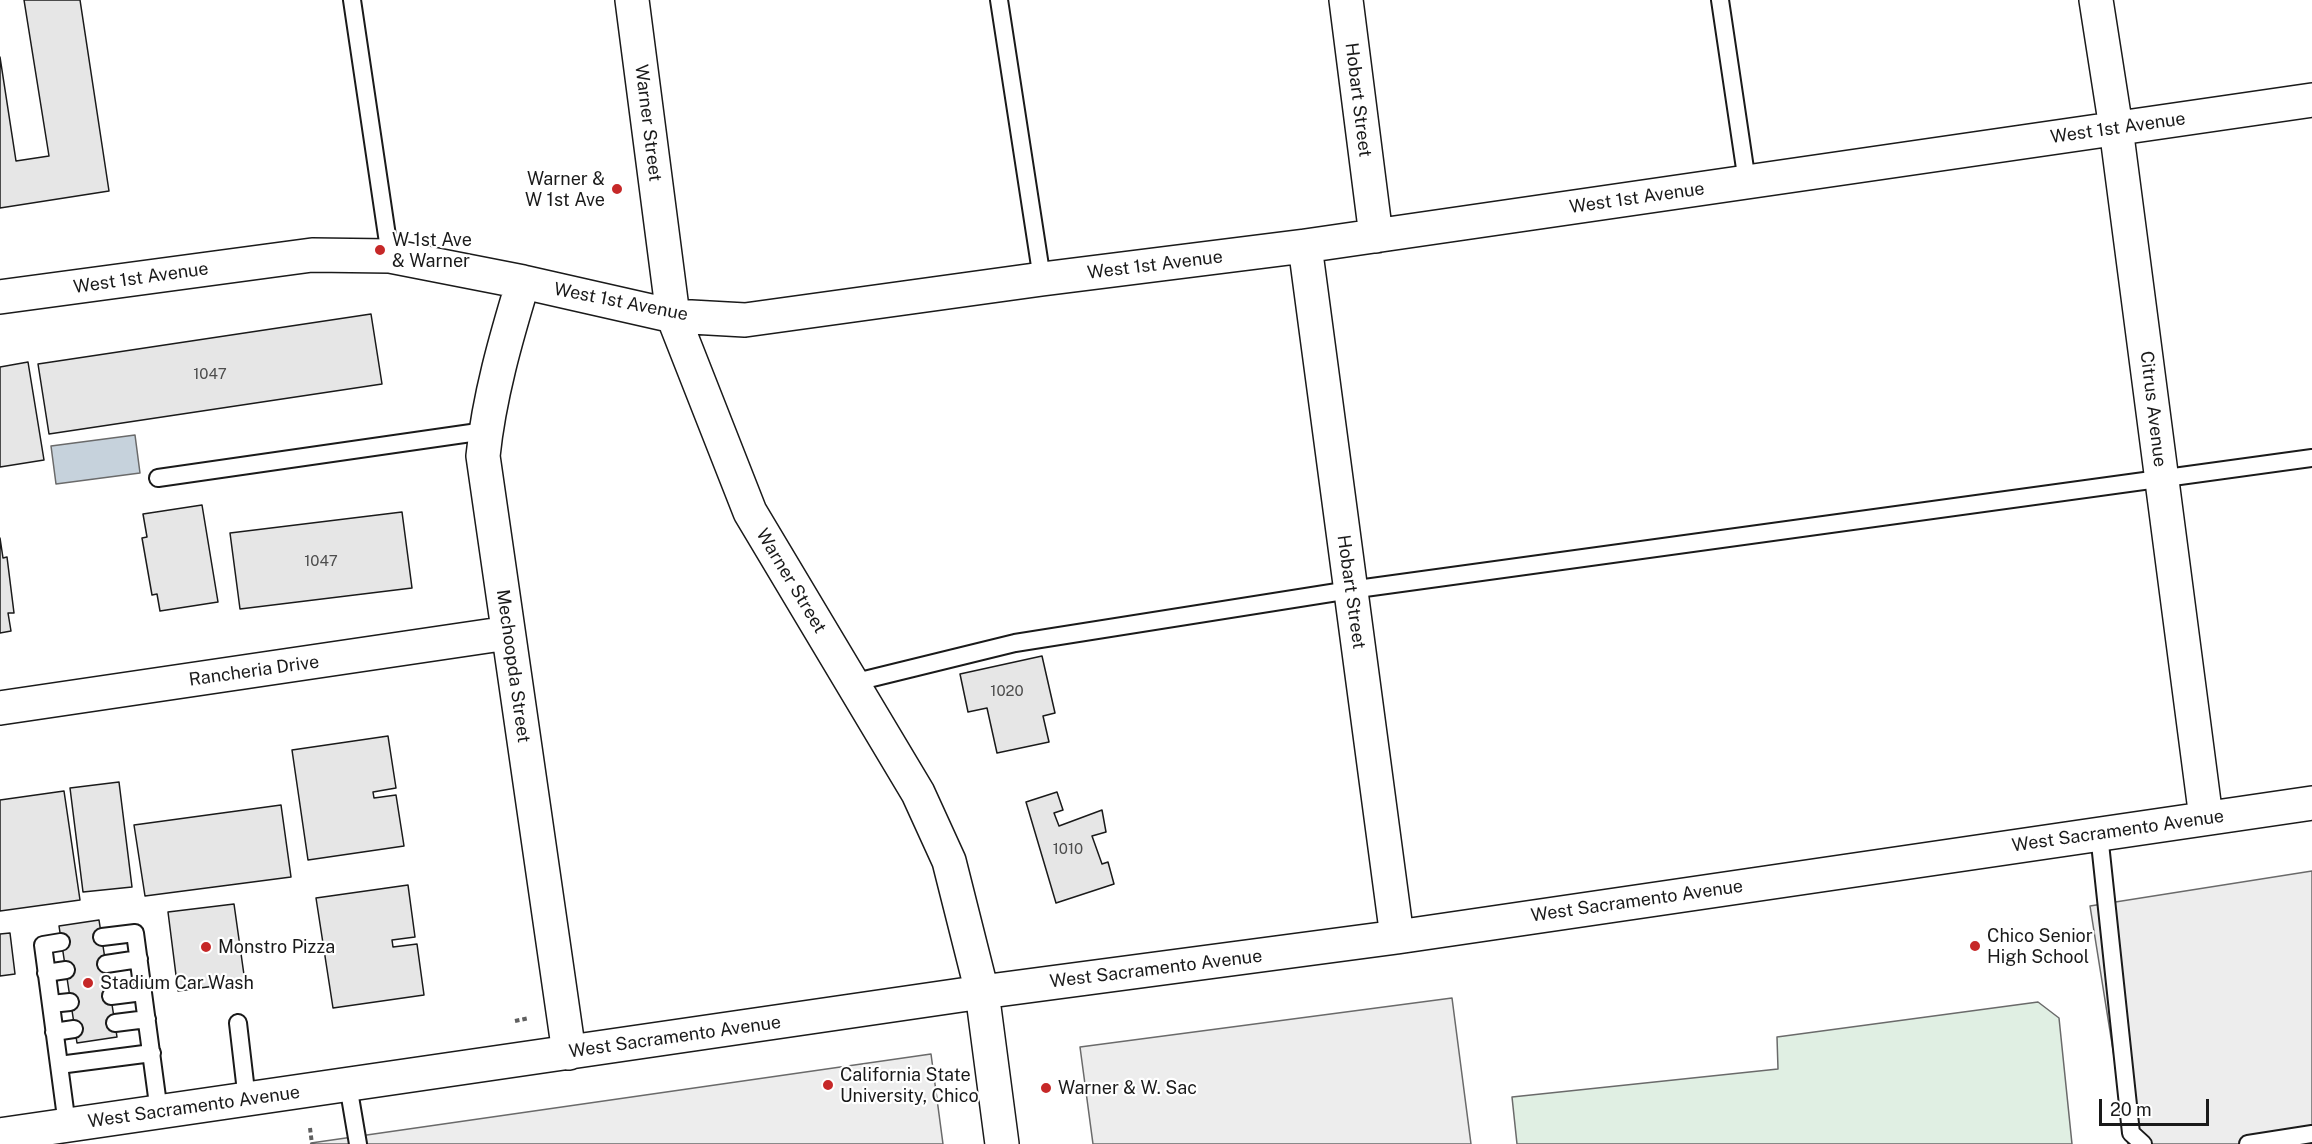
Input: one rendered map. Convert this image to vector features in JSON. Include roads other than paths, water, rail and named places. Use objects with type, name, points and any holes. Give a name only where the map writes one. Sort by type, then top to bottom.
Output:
[{"type":"street","name":"Warner Street","points":[[632,0],[673,316],[750,512],[918,793],[949,861],[982,992],[1002,1144]]},
{"type":"street","name":"Hobart Street","points":[[1346,0],[1376,236]]},
{"type":"street","name":"Citrus Avenue","points":[[2096,0],[2116,128],[2206,818]]},
{"type":"street","name":"West 1st Avenue","points":[[0,297],[312,255],[390,256],[523,282],[673,316],[745,320],[1305,246],[2312,100]]},
{"type":"street","name":"Hobart Street","points":[[1305,246],[1396,937]]},
{"type":"street","name":"Mechoopda Street","points":[[523,282],[507,335],[485,431],[483,456],[569,1053]]},
{"type":"street","name":"Rancheria Drive","points":[[0,708],[508,633]]},
{"type":"street","name":"West Sacramento Avenue","points":[[0,1135],[982,992],[1396,937],[2312,802]]},
{"type":"lane","points":[[352,0],[390,256]]},
{"type":"lane","points":[[999,0],[1042,279]]},
{"type":"lane","points":[[1720,0],[1747,182]]},
{"type":"lane","points":[[158,478],[485,431]]},
{"type":"lane","points":[[852,683],[1015,643],[1350,590],[2312,458]]},
{"type":"lane","points":[[2099,834],[2131,1133],[2143,1144]]},
{"type":"lane","points":[[102,937],[135,933],[159,1113]]},
{"type":"lane","points":[[61,942],[43,945],[67,1125]]},
{"type":"lane","points":[[106,964],[139,959]]},
{"type":"lane","points":[[46,973],[66,970]]},
{"type":"lane","points":[[111,996],[143,992]]},
{"type":"lane","points":[[51,1004],[70,1002]]},
{"type":"lane","points":[[115,1023],[147,1019]]},
{"type":"lane","points":[[238,1023],[247,1100]]},
{"type":"lane","points":[[54,1032],[74,1029]]},
{"type":"lane","points":[[59,1065],[152,1053]]},
{"type":"lane","points":[[348,1085],[358,1144]]},
{"type":"lane","points":[[2248,1144],[2312,1134]]},
{"type":"place","name":"Warner & W 1st Ave","points":[[617,189]]},
{"type":"place","name":"W 1st Ave & Warner","points":[[380,250]]},
{"type":"place","name":"Chico Senior High School","points":[[1975,946]]},
{"type":"place","name":"Monstro Pizza","points":[[206,947]]},
{"type":"place","name":"Stadium Car Wash","points":[[88,983]]},
{"type":"place","name":"California State University, Chico","points":[[828,1085]]},
{"type":"place","name":"Warner & W. Sac","points":[[1046,1088]]}]
